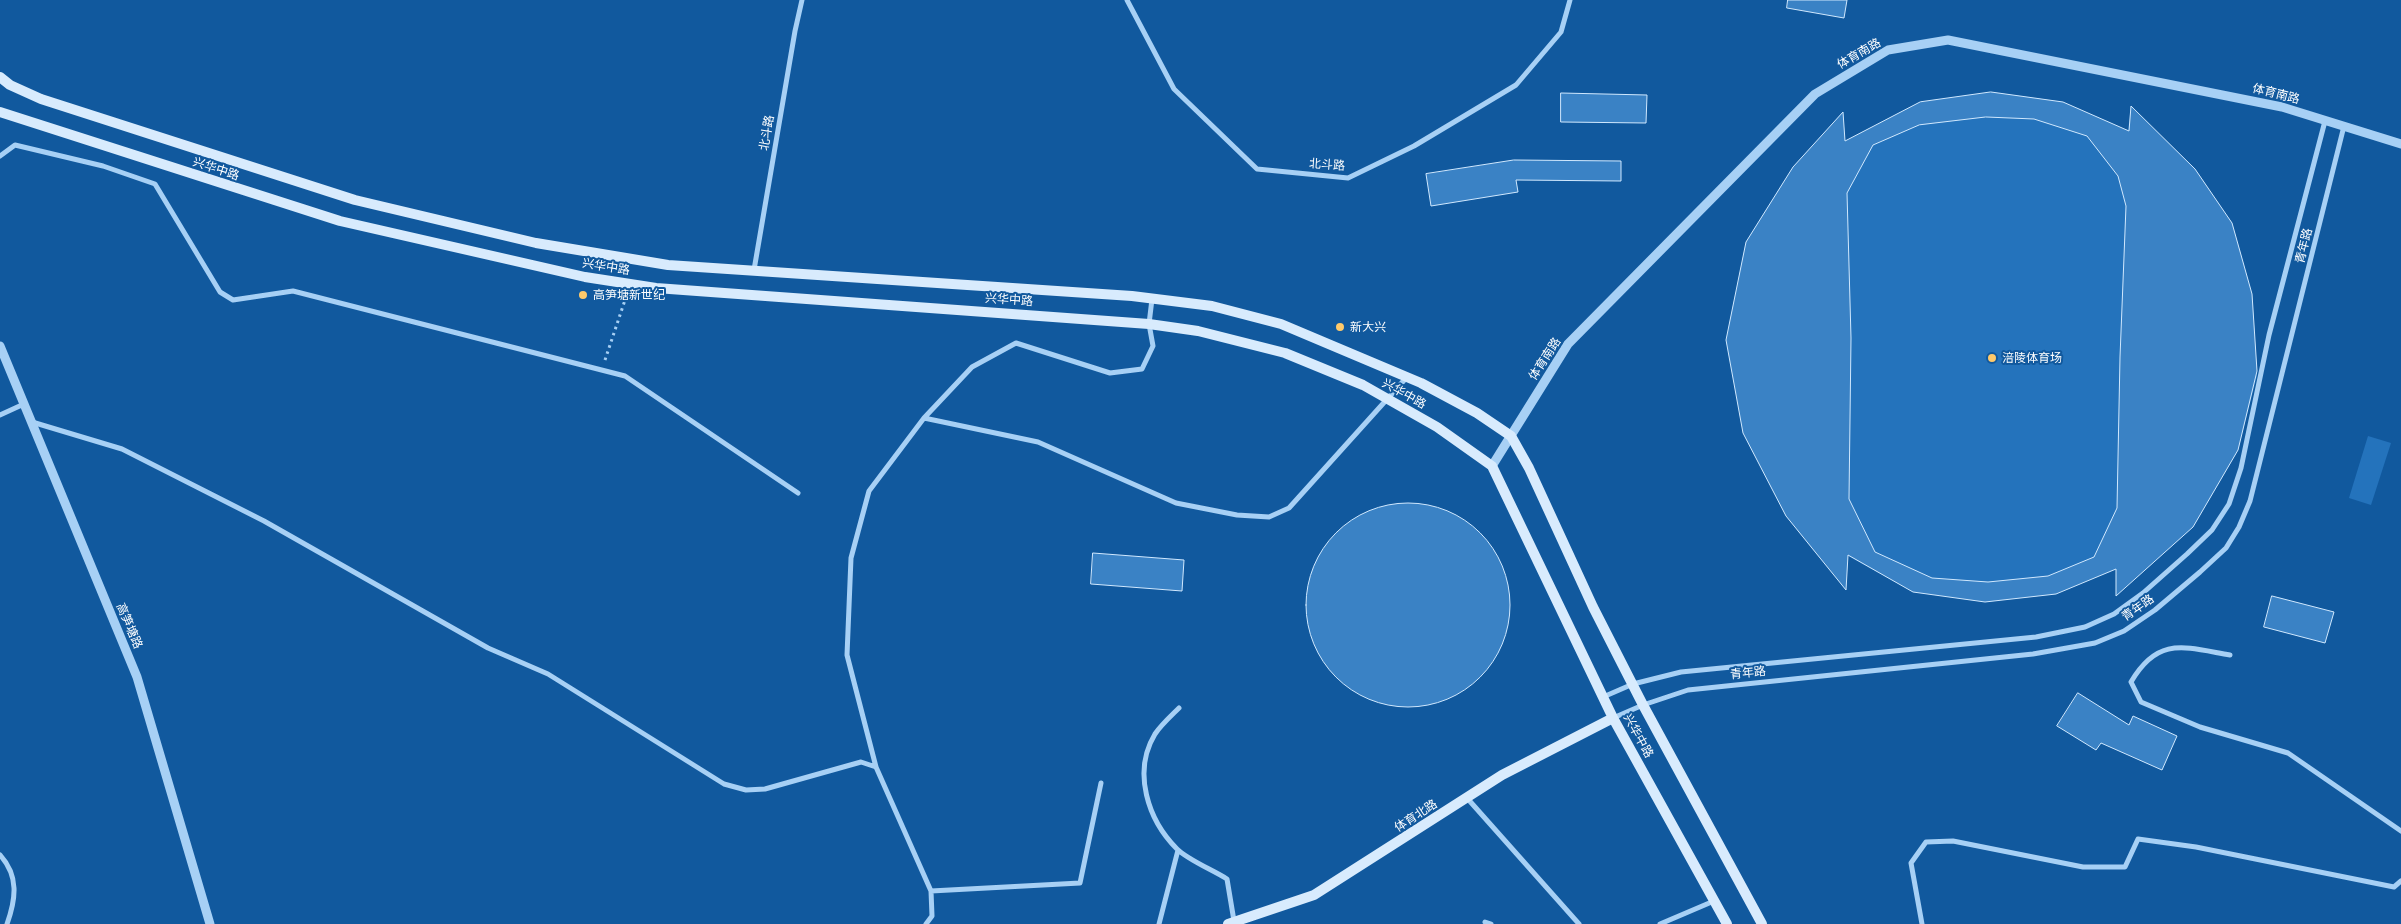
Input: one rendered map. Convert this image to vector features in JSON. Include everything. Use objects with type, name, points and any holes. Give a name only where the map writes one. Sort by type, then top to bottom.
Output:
[{"type":"main road","points":[[0,78],[10,86],[42,99],[355,200],[561,248],[668,264],[1152,298],[1212,306],[1281,324],[1407,376],[1477,413],[1511,436],[1529,468],[1593,607],[1632,684],[1762,924]]},
{"type":"main road","name":"兴华中路","points":[[0,112],[340,221],[585,277],[656,288],[1149,324],[1198,331],[1285,353],[1363,385],[1437,427],[1492,466],[1613,718],[1727,924]]},
{"type":"main road","name":"体育北路","points":[[1231,922],[1314,895],[1502,775],[1613,718]]},
{"type":"street","name":"北斗路","points":[[754,270],[802,0]]},
{"type":"street","name":"北斗路","points":[[1126,0],[1174,89],[1257,169],[1348,178],[1414,146],[1516,85],[1561,32],[1570,0]]},
{"type":"street","name":"体育南路","points":[[1492,466],[1568,344],[1815,94],[1888,50],[1948,40],[2282,107],[2401,144]]},
{"type":"street","points":[[1603,697],[1632,684],[1681,672],[2036,637],[2085,627],[2114,614],[2143,593],[2212,530],[2229,504],[2241,468],[2269,335],[2325,121]]},
{"type":"street","name":"青年路","points":[[1613,718],[1643,705],[1688,690],[2033,654],[2095,643],[2124,631],[2155,610],[2226,548],[2239,528],[2250,501],[2344,126]]},
{"type":"street","points":[[0,156],[15,145],[103,166],[155,184],[220,292],[233,300],[293,291],[625,376],[798,493]]},
{"type":"street","points":[[926,924],[932,916],[931,891],[876,767],[847,654],[851,558],[869,491],[924,418],[972,367],[1016,343],[1110,373],[1142,369],[1153,346],[1149,324],[1152,298]]},
{"type":"street","name":"高笋塘路","points":[[0,346],[137,677],[210,924]]},
{"type":"street","points":[[924,418],[1038,442],[1176,503],[1237,515],[1269,516],[1289,508],[1388,400],[1407,376]]},
{"type":"street","points":[[0,414],[24,404]]},
{"type":"street","points":[[31,422],[122,449],[264,521],[488,648],[548,674],[724,784],[746,790],[765,789],[861,762],[876,767]]},
{"type":"street","points":[[2230,655],[2183,647],[2159,650],[2142,663],[2131,682],[2141,702],[2200,726],[2288,753],[2401,831]]},
{"type":"street","points":[[1178,708],[1155,734],[1145,762],[1144,791],[1151,813],[1178,850],[1227,879],[1231,922]]},
{"type":"street","points":[[931,891],[1080,883],[1101,783]]},
{"type":"street","points":[[1467,798],[1579,924]]},
{"type":"street","points":[[1922,924],[1911,863],[1926,842],[1953,841],[2083,867],[2125,867],[2138,839],[2196,847],[2394,887],[2401,881]]},
{"type":"street","points":[[1160,924],[1178,850]]},
{"type":"street","points":[[0,855],[6,862],[14,879],[15,904],[7,924]]},
{"type":"street","points":[[1660,924],[1714,901]]},
{"type":"street","points":[[1484,922],[1491,924]]},
{"type":"path","points":[[601,370],[631,283]]},
{"type":"shaded area","name":"涪陵体育场","points":[[1991,92],[2063,102],[2128,131],[2131,106],[2195,169],[2232,223],[2252,294],[2257,376],[2238,450],[2193,527],[2116,596],[2116,569],[1913,592],[1848,556],[1846,590],[1786,516],[1743,433],[1726,340],[1746,242],[1793,167],[1843,112],[1845,141],[1920,103]]},
{"type":"shaded area","points":[[2368,436],[2391,443],[2371,505],[2349,498]]},
{"type":"building","points":[[1788,0],[1847,0],[1844,18],[1787,8]]},
{"type":"building","points":[[1991,92],[2063,102],[2129,131],[2131,106],[2195,169],[2232,223],[2252,294],[2257,371],[2238,450],[2193,527],[2116,596],[2116,569],[2056,594],[1985,602],[1913,592],[1848,555],[1846,590],[1786,516],[1743,433],[1726,340],[1746,242],[1793,167],[1843,112],[1845,141],[1920,102]],"holes":[[[1986,117],[2034,119],[2087,136],[2118,176],[2126,206],[2117,508],[2094,557],[2048,576],[1988,582],[1932,578],[1875,552],[1849,499],[1851,338],[1847,193],[1873,145],[1919,125]]]},
{"type":"building","points":[[1561,93],[1647,95],[1646,123],[1561,122]]},
{"type":"building","points":[[1514,160],[1621,161],[1621,181],[1516,180],[1518,192],[1431,206],[1426,174]]},
{"type":"building","points":[[1408,503],[1428,505],[1447,511],[1456,515],[1480,533],[1498,557],[1502,566],[1508,585],[1510,605],[1508,625],[1502,644],[1498,653],[1480,677],[1456,695],[1447,699],[1428,705],[1408,707],[1388,705],[1369,699],[1360,695],[1336,677],[1318,653],[1314,644],[1308,625],[1306,605],[1308,585],[1314,566],[1318,557],[1336,533],[1360,515],[1369,511],[1388,505]]},
{"type":"building","points":[[1093,553],[1184,560],[1182,591],[1091,584]]},
{"type":"building","points":[[2272,596],[2334,612],[2325,643],[2264,627]]},
{"type":"building","points":[[2078,693],[2129,725],[2133,716],[2177,736],[2162,770],[2101,743],[2096,750],[2057,726]]},
{"type":"place","name":"高笋塘新世纪","points":[[583,295]]},
{"type":"place","name":"新大兴","points":[[1340,327]]},
{"type":"place","name":"涪陵体育场","points":[[1992,358]]}]
